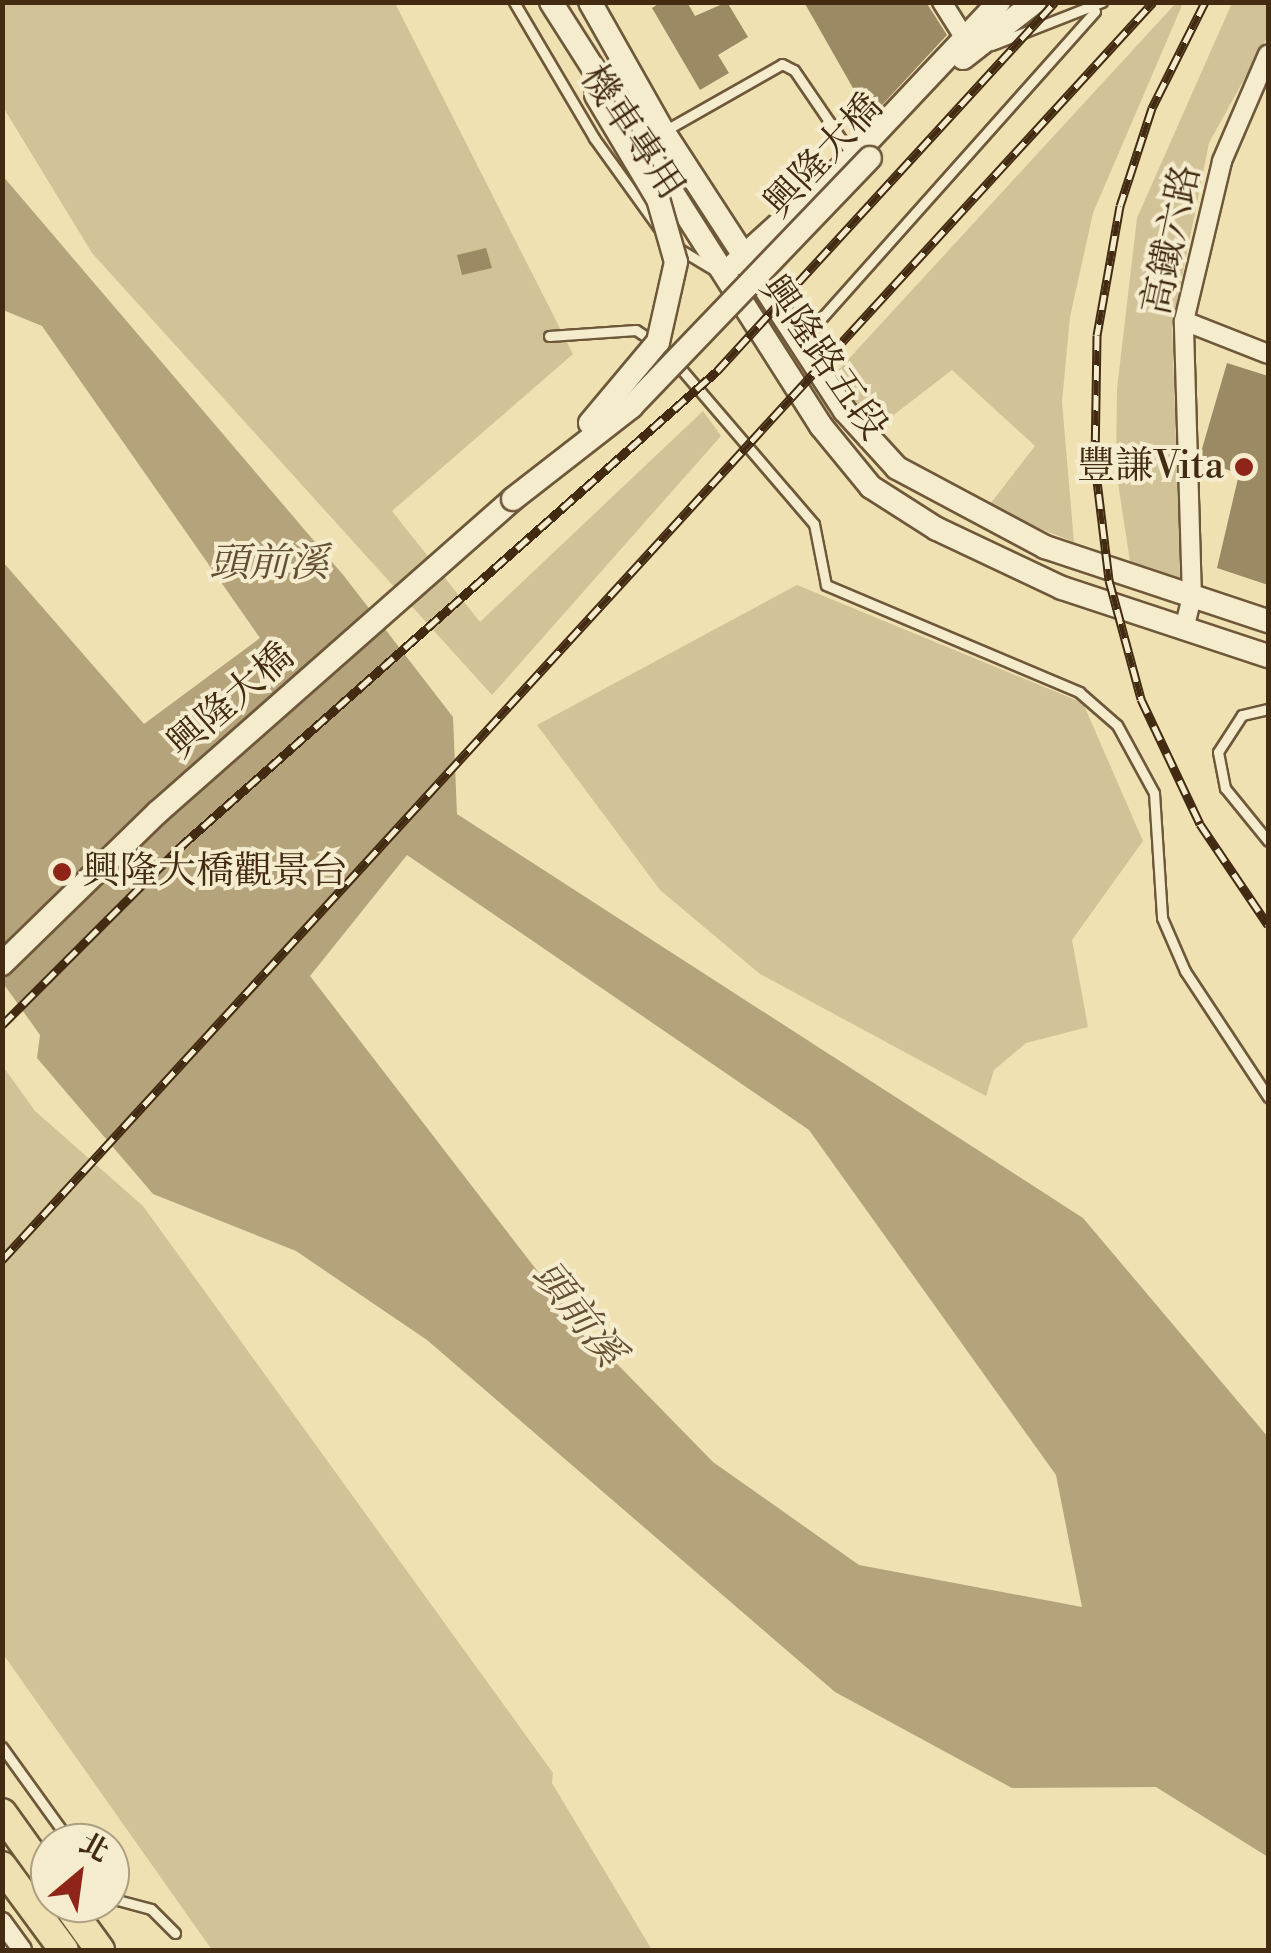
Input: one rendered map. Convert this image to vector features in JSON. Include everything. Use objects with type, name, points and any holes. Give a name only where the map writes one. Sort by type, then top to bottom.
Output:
[{"type":"highway","points":[[2,1813],[30,1852]]},
{"type":"highway","points":[[2,1866],[64,1950]]},
{"type":"highway","points":[[80,1923],[100,1950]]},
{"type":"street","name":"興隆大橋","points":[[513,499],[640,370],[675,294],[676,262],[658,199],[538,2]]},
{"type":"street","name":"興隆路五段","points":[[551,2],[821,426],[871,487],[981,552],[1184,629],[1268,656]]},
{"type":"street","name":"興隆路五段","points":[[590,2],[663,132],[845,411],[896,468],[1045,548],[1268,621]]},
{"type":"street","points":[[942,2],[963,48]]},
{"type":"street","points":[[963,48],[999,2]]},
{"type":"street","points":[[963,48],[1035,2]]},
{"type":"street","name":"興隆大橋","points":[[2,964],[158,812],[513,499],[631,407],[963,48]]},
{"type":"street","name":"高鐵六路","points":[[1184,629],[1192,598],[1184,321],[1222,161],[1268,54]]},
{"type":"street","points":[[723,274],[862,158]]},
{"type":"street","points":[[1184,321],[1268,354]]},
{"type":"street","points":[[2,1922],[22,1950]]},
{"type":"lane","name":"機車專用","points":[[514,2],[646,213],[697,266],[723,274]]},
{"type":"lane","points":[[963,48],[1099,7]]},
{"type":"lane","points":[[801,341],[1099,7]]},
{"type":"lane","points":[[663,132],[782,64],[794,70],[862,158]]},
{"type":"lane","points":[[549,336],[636,330],[665,350],[814,524],[826,586],[1079,692],[1117,725],[1154,793],[1162,918],[1185,971],[1268,1097]]},
{"type":"lane","points":[[1268,709],[1242,715],[1218,752],[1225,788],[1268,842]]},
{"type":"lane","points":[[2,1747],[56,1823]]},
{"type":"lane","points":[[130,1903],[151,1909],[175,1933]]},
{"type":"shaded area","points":[[3,3],[395,3],[573,354],[392,511],[480,622],[703,411],[721,436],[492,695],[92,253],[3,107]]},
{"type":"shaded area","points":[[1176,3],[1183,3],[1093,213],[1070,317],[1062,402],[1074,542],[987,508],[1035,446],[952,370],[878,427],[833,376]]},
{"type":"shaded area","points":[[1232,3],[1268,3],[1268,36],[1209,143],[1172,327],[1181,578],[1131,568],[1116,470],[1117,389],[1137,218]]},
{"type":"shaded area","points":[[797,585],[1083,703],[1143,841],[1072,940],[1088,1027],[1026,1043],[994,1070],[986,1096],[760,974],[660,890],[537,725]]},
{"type":"shaded area","points":[[2,1065],[35,1111],[143,1206],[553,1773],[552,1783],[652,1950],[212,1950],[130,1834],[130,1823],[122,1823],[3,1654]]},
{"type":"water","name":"頭前溪","points":[[2,175],[344,576],[453,717],[457,814],[1083,1218],[1268,1437],[1268,1857],[1156,1787],[1012,1788],[835,1692],[427,1340],[296,1251],[153,1194],[37,1058],[40,1035],[3,983],[3,562],[144,724],[260,638],[42,326],[3,310]],"holes":[[[407,855],[809,1130],[1056,1475],[1082,1607],[859,1565],[713,1462],[579,1325],[310,976]]]},
{"type":"building","points":[[661,2],[687,2],[695,16],[727,2],[748,37],[718,55],[729,73],[700,90],[652,8]]},
{"type":"building","points":[[804,2],[926,2],[947,35],[870,118]]},
{"type":"building","points":[[486,248],[492,268],[462,275],[457,255]]},
{"type":"building","name":"豐謙Vita","points":[[1227,363],[1268,376],[1268,585],[1217,568],[1239,474],[1199,459]]},
{"type":"railway","points":[[2,1025],[180,847],[717,371],[1055,2]]},
{"type":"railway","points":[[2,1260],[1153,2]]},
{"type":"railway","points":[[1205,2],[1152,108],[1120,206],[1097,335],[1095,464],[1109,580],[1141,699],[1200,824],[1268,925]]},
{"type":"place","name":"豐謙Vita","points":[[1244,467]]},
{"type":"place","name":"興隆大橋觀景台","points":[[62,872]]}]
